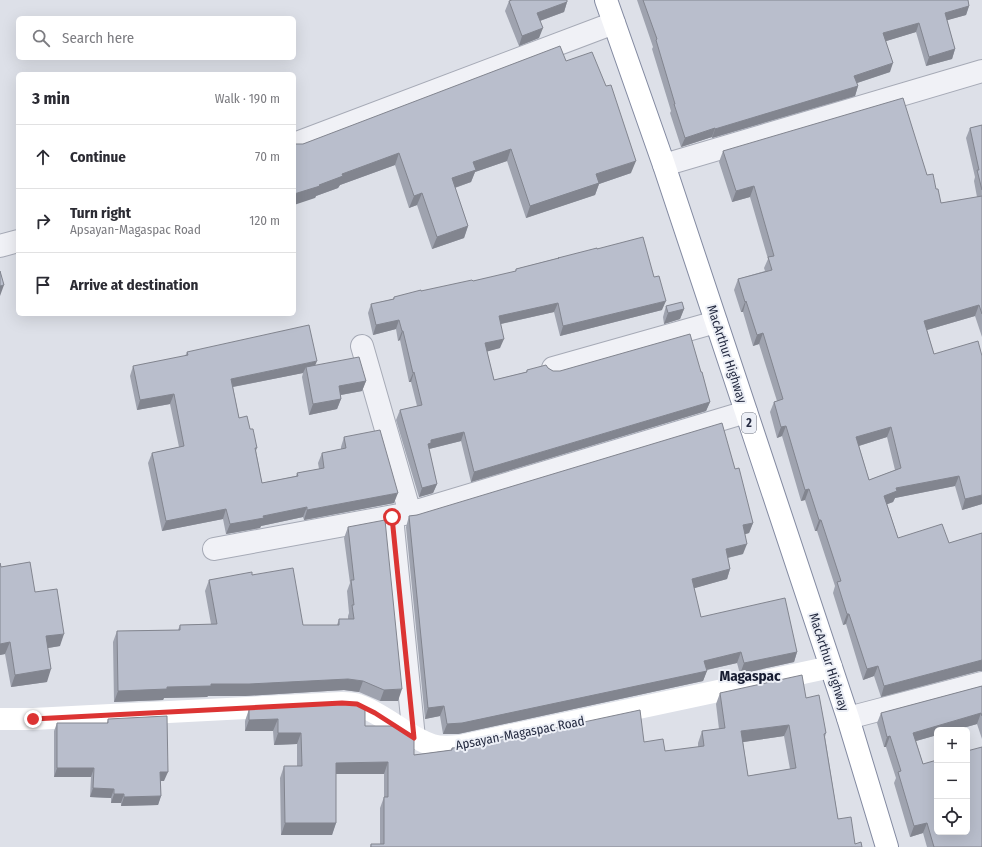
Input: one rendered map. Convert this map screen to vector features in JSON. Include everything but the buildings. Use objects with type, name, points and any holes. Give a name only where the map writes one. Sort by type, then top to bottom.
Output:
[{"type":"main road","name":"MacArthur Highway","points":[[606,0],[664,165],[848,718],[887,847]]},
{"type":"main road","name":"Apsayan-Magaspac Road","points":[[0,719],[33,719],[342,703],[357,704],[375,713],[414,738],[433,746],[446,747],[460,746],[831,667]]},
{"type":"street","points":[[296,143],[614,23]]},
{"type":"street","points":[[664,165],[982,71]]},
{"type":"street","points":[[0,246],[16,242]]},
{"type":"street","points":[[553,368],[716,322]]},
{"type":"street","points":[[362,346],[401,515],[414,738]]},
{"type":"street","points":[[214,549],[401,515],[746,412]]},
{"type":"street","points":[[848,718],[982,683]]},
{"type":"district","name":"Magaspac","points":[[750,676]]},
{"type":"route","points":[[33,719],[342,703],[357,704],[375,713],[414,738],[392,517]]}]
